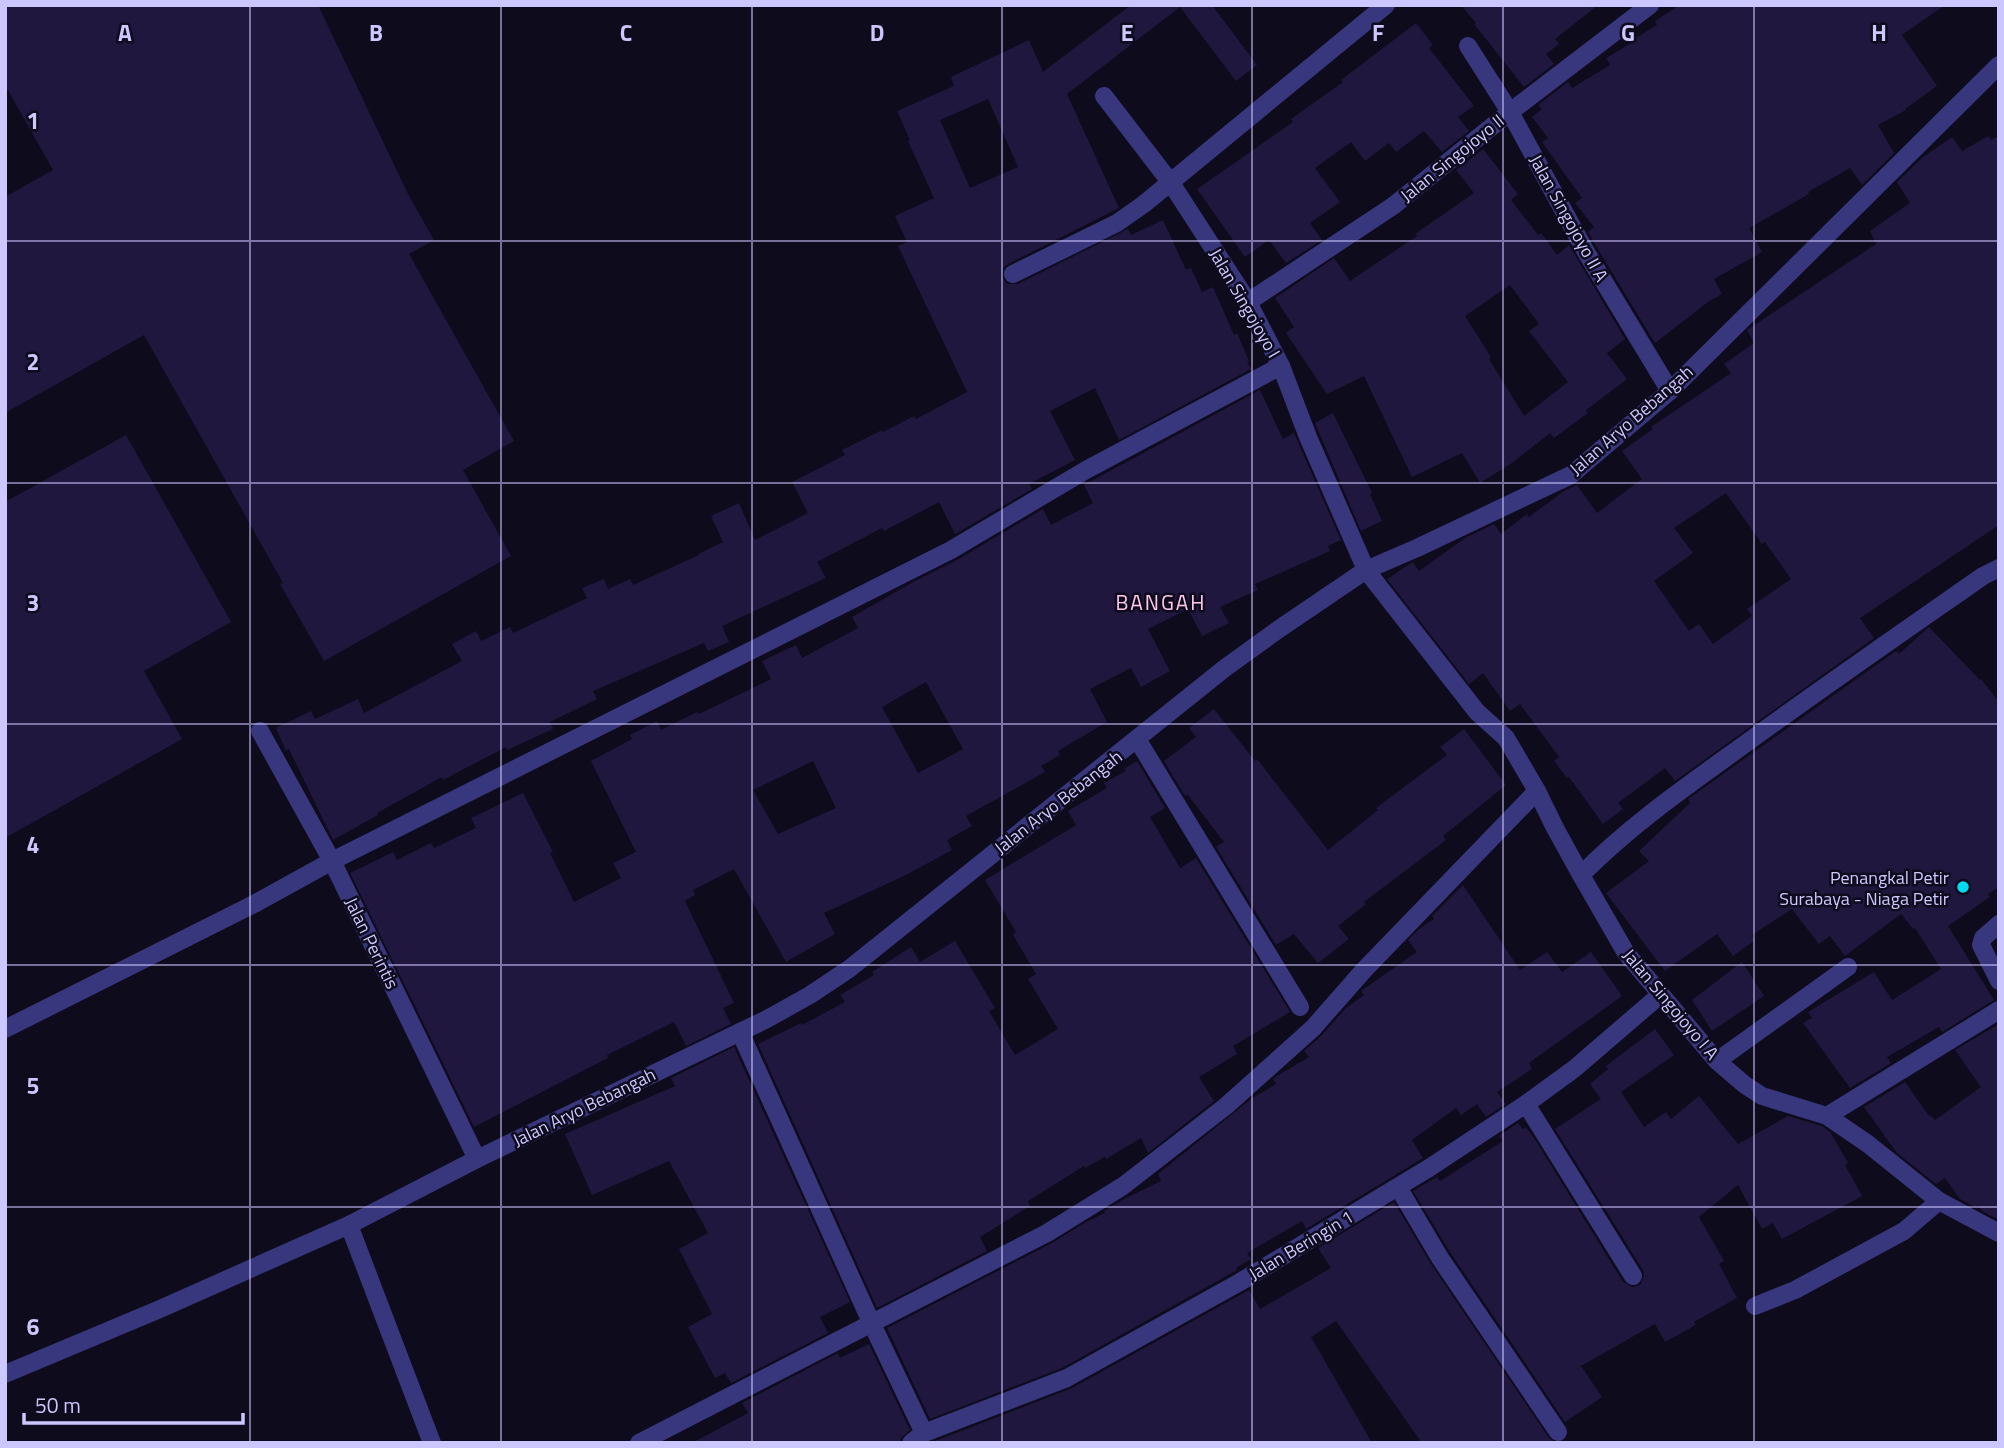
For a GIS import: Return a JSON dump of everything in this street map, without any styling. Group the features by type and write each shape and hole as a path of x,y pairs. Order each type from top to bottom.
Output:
{"street":[{"path":"1013,274 1117,223 1171,183 1386,5"},
{"name":"Jalan Singojoyo II","path":"1248,302 1393,206 1650,5"},
{"name":"Jalan Singojoyo II A","path":"1468,46 1510,112 1586,252 1670,391"},
{"name":"Jalan Aryo Bebangah","path":"5,1374 160,1309 349,1224 810,995 849,969 1236,660 1366,570 1571,475 1670,391 1999,65"},
{"name":"Jalan Singojoyo I","path":"1104,96 1171,183 1248,302 1281,366 1308,437 1366,570"},
{"path":"5,1029 950,550 1086,470 1281,366"},
{"path":"1581,876 1624,835 1700,776 1826,685 1983,576 1999,568"},
{"name":"Jalan Singojoyo I A","path":"1366,570 1477,712 1506,738 1538,791 1581,876 1626,953 1717,1061 1762,1096 1828,1116 1868,1144 1938,1201 1999,1233"},
{"name":"Jalan Perintis","path":"260,731 332,861 477,1159"},
{"path":"1137,739 1300,1007"},
{"path":"639,1443 1047,1233 1123,1186 1226,1106 1313,1028 1364,970 1538,791"},
{"path":"1999,924 1983,938 1981,945 1999,981"},
{"path":"1717,1061 1848,967"},
{"name":"Jalan Beringin 1","path":"918,1438 1067,1378 1240,1282 1429,1168 1525,1104 1574,1069 1660,995"},
{"path":"1828,1116 1999,1010"},
{"path":"740,1032 871,1322 918,1438"},
{"path":"1525,1104 1633,1276"},
{"path":"1398,1187 1440,1258 1558,1432"},
{"path":"1755,1306 1795,1290 1904,1231 1938,1201"},
{"path":"349,1224 432,1443"}],"building":[{"path":"5,5 318,5 408,194 434,240 409,254 514,441 463,470 511,556 324,661 144,335 5,413 5,197 53,170 5,85"},
{"path":"1131,5 1212,5 1257,65 1236,81 1180,7 1067,94 1119,208 1003,268 1003,278 1007,284 1018,284 1128,229 1131,235 1163,220 1186,270 1191,268 1202,292 1213,287 1234,335 1237,333 1251,369 1119,440 1095,388 1050,411 1075,460 1029,484 1032,489 955,534 939,502 884,531 882,528 817,562 826,578 722,626 729,642 708,651 704,643 593,691 597,699 550,722 553,729 507,750 506,747 443,780 442,777 333,840 276,728 311,711 315,719 358,699 364,713 462,661 452,644 476,631 481,641 510,627 513,633 587,598 582,588 604,579 608,589 630,579 633,585 699,555 723,542 711,516 739,503 755,540 808,513 792,482 845,455 842,450 914,416 916,419 967,392 898,246 907,242 895,216 934,198 897,111 954,86 951,77 1029,40 1043,72","holes":["988,99 1018,167 970,188 940,120"]},
{"path":"1461,5 1598,5 1555,39 1559,44 1546,54 1554,64 1524,87"},
{"path":"1680,5 1945,5 1902,35 1937,86 1906,110 1878,125 1894,153 1862,185 1850,168 1749,228 1762,252 1714,279 1722,294 1655,343 1588,232 1594,227 1575,203 1582,198 1542,142 1548,138 1532,117 1542,109 1538,105 1568,82 1572,88 1610,65 1606,58 1635,41 1634,39 1657,25 1655,21"},
{"path":"1416,23 1433,45 1429,48 1474,106 1458,117 1469,131 1442,152 1424,131 1396,152 1389,143 1365,161 1351,142 1315,168 1340,202 1310,223 1322,240 1286,263 1269,240 1245,257 1197,189 1293,122 1291,119 1343,82 1341,80"},
{"path":"1988,136 1991,140 1999,136 1999,525 1860,618 1874,638 1675,781 1665,768 1618,803 1623,809 1603,824 1554,761 1559,757 1520,704 1510,711 1483,673 1469,684 1387,579 1413,562 1419,571 1465,538 1494,524 1501,534 1527,514 1529,517 1564,491 1577,485 1597,513 1642,479 1622,451 1653,429 1651,427 1731,373 1724,364 1754,343 1747,330 1876,244 1870,231 1910,203 1897,182 1922,158 1952,137 1962,151","holes":["1726,493 1762,544 1765,542 1791,579 1747,609 1752,616 1713,644 1699,624 1689,631 1654,581 1693,553 1674,528"]},
{"path":"1483,149 1518,194 1511,200 1538,235 1541,233 1557,255 1569,245 1625,339 1607,353 1627,379 1554,438 1550,433 1512,463 1480,483 1462,453 1412,477 1364,376 1327,394 1286,333 1294,327 1275,298 1334,258 1350,281 1417,236 1415,234 1474,193 1456,170","holes":["1510,285 1539,324 1529,331 1568,382 1524,416 1465,316"]},
{"path":"1260,390 1283,439 1294,433 1341,540 1328,546 1330,551 1255,584 1258,590 1220,607 1229,623 1202,636 1188,609 1148,629 1170,671 1141,687 1131,668 1090,689 1107,722 1058,751 1060,755 1041,766 1045,772 966,816 972,826 947,840 952,850 906,875 824,913 835,934 786,962 734,869 693,890 695,895 685,901 734,1003 723,1008 731,1024 686,1046 674,1022 474,1127 350,873 393,852 397,860 431,843 434,848 476,828 471,818 523,793 553,852 550,853 574,902 621,878 613,863 636,852 591,761 632,739 630,735 657,721 661,730 771,679 762,661 796,645 802,658 858,628 852,617 1043,509 1051,525 1093,503 1084,485","holes":["926,682 963,749 918,773 882,707","813,761 836,808 778,834 753,790"]},
{"path":"1333,413 1372,493 1370,494 1382,521 1361,531 1315,423"},
{"path":"126,435 231,622 144,671 182,739 5,838 5,502"},
{"path":"1929,627 1981,679 1999,702 1999,887 1988,894 1990,897 1948,926 1994,1000 1942,1032 1939,1027 1887,1057 1891,1063 1850,1088 1803,1023 1812,1018 1808,1012 1874,972 1892,1000 1941,969 1915,928 1913,929 1901,914 1845,956 1830,936 1819,944 1792,909 1752,935 1755,940 1733,956 1717,934 1665,971 1606,893 1649,861 1639,851 1690,803 1688,799 1896,651 1899,654"},
{"path":"1214,709 1328,850 1378,810 1376,808 1447,755 1440,747 1464,729 1506,785 1443,836 1446,840 1364,902 1366,904 1338,926 1349,939 1318,963 1294,934 1276,945 1216,847 1224,842 1188,795 1185,796 1164,761 1196,737 1189,728"},
{"path":"1137,761 1165,808 1150,817 1180,868 1196,858 1290,1012 1233,1046 1237,1054 1199,1077 1214,1101 1148,1153 1141,1138 1106,1159 1105,1157 1085,1168 1084,1166 1028,1201 1030,1206 980,1237 987,1251 877,1308 758,1044 845,1002 840,995 874,975 872,972 911,947 920,962 955,941 995,1008 989,1011 1015,1055 1058,1029 1028,979 1036,974 1013,935 1016,932 985,880 1076,825 1068,811 1107,788 1104,783 1126,771 1124,769"},
{"path":"1463,885 1520,970 1547,952 1562,972 1591,952 1622,996 1529,1063 1532,1069 1497,1092 1506,1104 1486,1117 1477,1104 1461,1115 1456,1108 1412,1140 1423,1158 1306,1229 1302,1221 1247,1253 1251,1259 1236,1268 1237,1270 1062,1368 930,1419 887,1328 1052,1243 1126,1198 1161,1181 1158,1174 1251,1099 1276,1084 1273,1079 1309,1057 1304,1051 1346,1008 1364,995 1361,991 1417,952 1408,940 1434,919 1432,916"},
{"path":"1742,962 1764,996 1712,1031 1692,1000"},
{"path":"1999,1024 1999,1220 1982,1211 1978,1205 1975,1207 1960,1199 1945,1178 1936,1184 1897,1153 1864,1107 1905,1082 1929,1116 1935,1120 1981,1087 1955,1050"},
{"path":"1655,1029 1674,1055 1621,1092 1644,1127 1666,1112 1671,1119 1699,1096 1738,1144 1788,1116 1822,1126 1831,1133 1862,1196 1782,1239 1773,1223 1762,1229 1738,1185 1699,1217 1724,1261 1719,1264 1737,1298 1665,1342 1655,1324 1581,1366 1602,1397 1565,1422 1450,1252 1413,1191 1437,1177 1440,1181 1503,1141 1499,1136 1518,1123 1523,1129 1526,1127 1536,1141 1623,1282 1633,1287 1640,1285 1644,1276 1643,1270 1555,1129 1601,1099 1590,1084 1608,1069 1606,1066"},
{"path":"734,1047 850,1302 820,1317 828,1333 731,1383 725,1373 715,1378 688,1327 712,1314 679,1249 708,1233 669,1161 592,1195 565,1134 675,1086 671,1078"},
{"path":"1394,1202 1431,1264 1555,1443 1422,1443 1336,1321 1311,1337 1372,1443 930,1443 1072,1388 1249,1290 1260,1309 1331,1268 1318,1248"},
{"path":"869,1344 910,1430 901,1438 900,1443 692,1443 748,1413 742,1403 838,1353 840,1358"}],"place":[{"name":"Penangkal Petir Surabaya - Niaga Petir","path":"1963,887"}],"district":[{"name":"BANGAH","path":"1161,602"}]}
